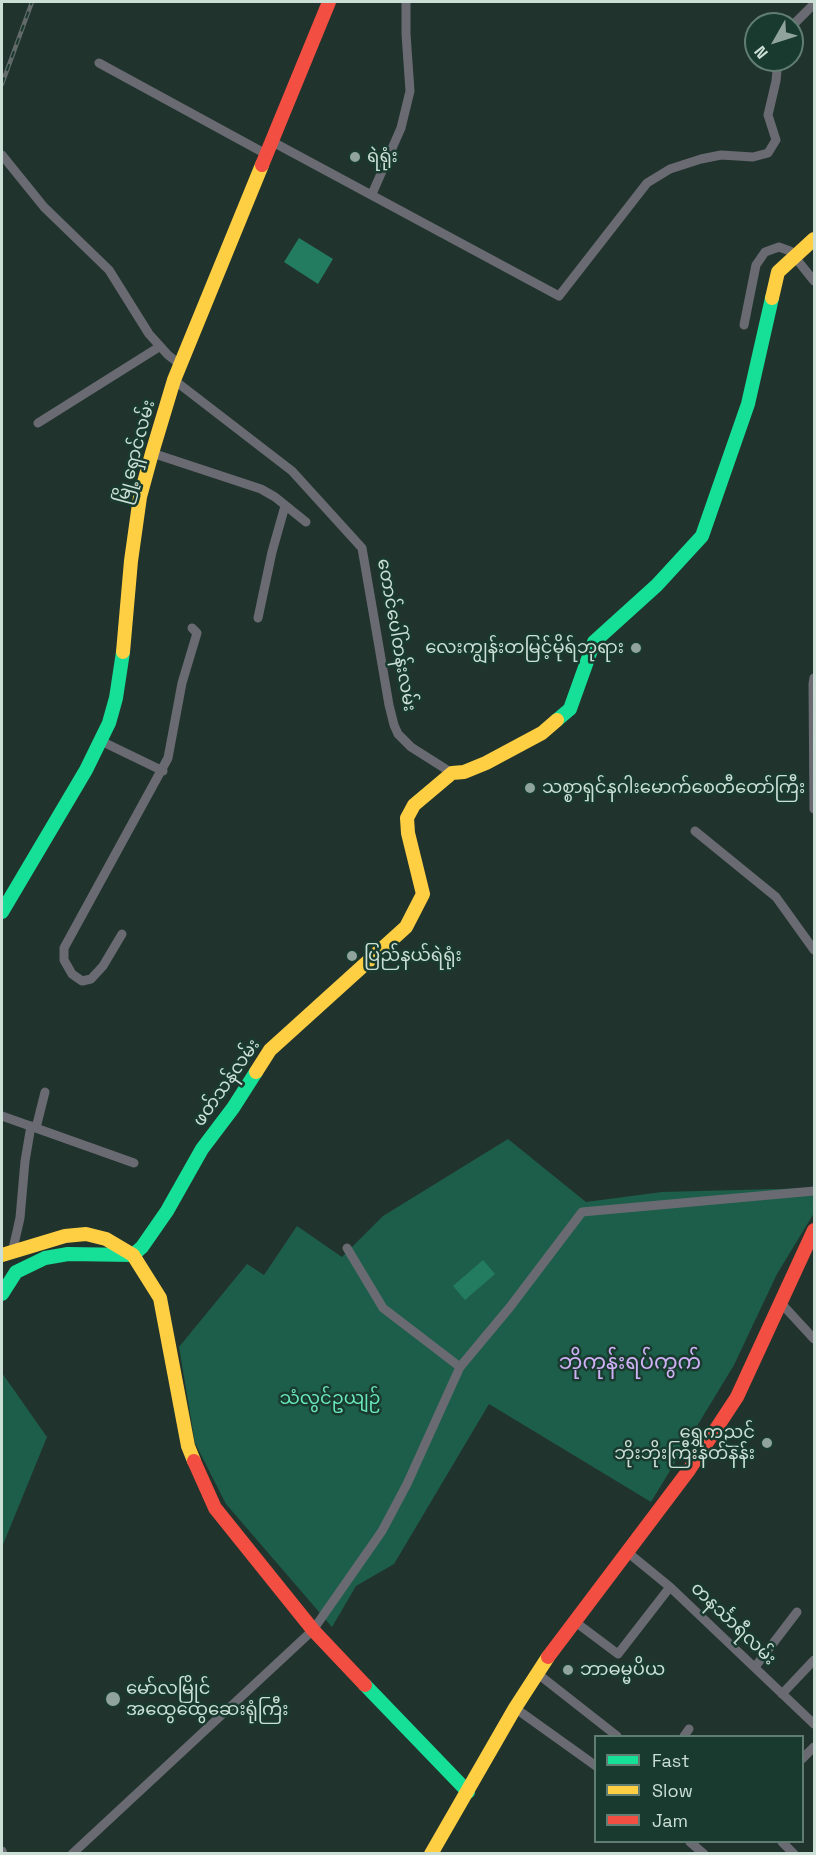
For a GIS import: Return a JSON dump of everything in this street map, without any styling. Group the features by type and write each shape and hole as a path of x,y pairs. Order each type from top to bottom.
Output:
{"main road":[{"name":"မြို့ရှောင်လမ်း","path":"2,912 101,741 109,723 116,698 140,497 174,380 329,2"},
{"path":"452,773 464,772 486,763 542,733 570,708 594,642 657,585 702,536 748,404 778,272 814,239"},
{"name":"ဖတ်သန်လမ်း","path":"133,1255 142,1247 167,1211 202,1149 233,1108 270,1050 406,927 423,894 408,833 407,818 414,805 452,773"},
{"path":"431,1854 515,1708 574,1621 689,1470 737,1397 814,1230"},
{"path":"7,1254 65,1236 86,1234 106,1239 133,1255 160,1298 188,1446 215,1508 314,1630 468,1792"},
{"path":"2,1294 16,1272 45,1258 68,1254 133,1255"}],"street":[{"path":"372,194 402,128 411,91 406,2"},
{"path":"99,63 266,154"},
{"path":"271,141 559,296 647,183 670,169 701,159 721,155 753,157 768,153 776,140 768,114 777,72"},
{"path":"2,155 44,207 109,270 149,334 159,347 181,365"},
{"path":"744,325 756,265 765,252 779,247 790,251 814,281"},
{"path":"38,423 159,347"},
{"name":"တောင်ပေါ်တန်းလမ်း","path":"174,380 292,471 362,548 394,725 398,734 411,747 452,773"},
{"path":"152,453 261,489 306,522"},
{"path":"258,618 285,506"},
{"path":"122,934 103,966 91,979 78,980 67,967 64,960 64,948 163,771 168,758 182,683 197,633 192,628"},
{"path":"814,678 814,808"},
{"path":"101,741 163,771"},
{"path":"695,831 776,897 814,950"},
{"path":"7,1254 20,1218 25,1161 45,1092"},
{"path":"2,1116 134,1163"},
{"path":"72,1854 314,1630 382,1531 407,1484 460,1366 510,1307 582,1212 814,1191"},
{"path":"347,1248 383,1308 460,1366"},
{"path":"780,1302 814,1339"},
{"name":"တနင်္သာရီလမ်း","path":"626,1551 670,1587 814,1724"},
{"path":"574,1621 618,1654 670,1587"},
{"path":"755,1667 797,1612"},
{"path":"782,1694 814,1660"},
{"path":"538,1674 614,1735"},
{"path":"515,1708 594,1765"},
{"path":"692,1843 704,1854"},
{"path":"783,1843 794,1854"}],"green space":[{"name":"သံလွင်ဥယျဉ်","path":"508,1139 586,1202 662,1192 814,1188 814,1213 777,1274 734,1365 651,1502 489,1404 394,1564 356,1586 332,1627 226,1504 195,1443 179,1347 247,1264 264,1275 297,1226 342,1257 383,1216"},
{"path":"2,1373 47,1437 2,1547"}],"shaded area":[{"path":"299,238 333,259 318,284 284,262"},
{"path":"483,1260 495,1274 465,1300 453,1286"}],"railway":[{"path":"2,84 32,2"}],"traffic: fast":[{"path":"557,720 570,709 594,642 657,585 702,536 748,404 772,298"},
{"path":"2,912 86,770 109,723 116,698 123,652"},
{"path":"2,1294 16,1272 45,1258 68,1254 133,1255 142,1247 167,1211 202,1149 233,1108 256,1072"},
{"path":"365,1685 468,1792"}],"traffic: slow":[{"path":"123,652 131,561 140,497 152,453 174,380 262,165"},
{"path":"772,298 778,272 814,239"},
{"path":"256,1072 270,1050 406,927 423,894 408,833 407,818 414,805 452,773 464,772 486,763 542,733 557,720"},
{"path":"2,1255 65,1236 86,1234 106,1239 133,1255 160,1298 188,1446 194,1461"},
{"path":"431,1854 515,1708 548,1657"}],"traffic: jam":[{"path":"262,165 329,2"},
{"path":"548,1657 689,1470 737,1397 814,1230"},
{"path":"194,1461 215,1508 313,1630 365,1685"}],"place":[{"name":"ရဲရုံး","path":"355,157"},
{"name":"လေးကျွန်းတမြင့်မိုရ်ဘုရား","path":"636,648"},
{"name":"သစ္စာရှင်နဂါးမောက်စေတီတော်ကြီး","path":"530,788"},
{"name":"ပြည်နယ်ရဲရုံး","path":"352,956"},
{"name":"ရွှေကညင် ဘိုးဘိုးကြီးနတ်နန်း","path":"767,1443"},
{"name":"ဘာဓမ္မပိယ","path":"568,1670"},
{"name":"မော်လမြိုင် အထွေထွေဆေးရုံကြီး","path":"113,1699"}],"district":[{"name":"ဘိုကုန်းရပ်ကွက်","path":"630,1363"}]}
